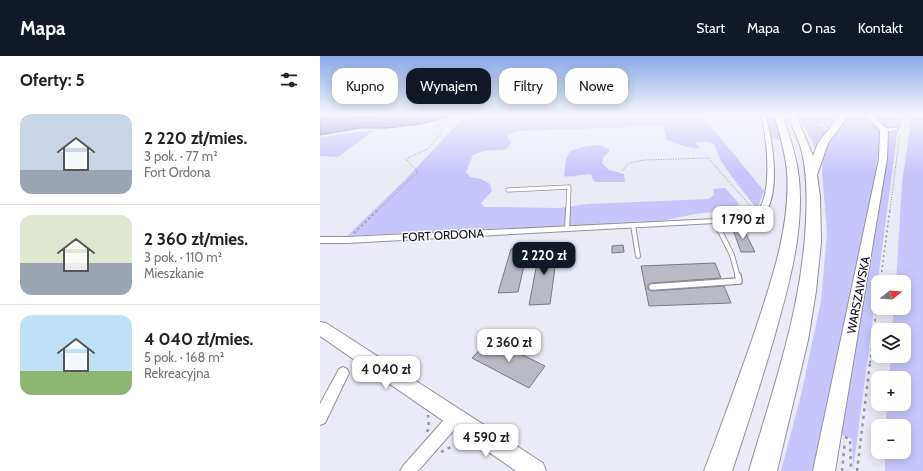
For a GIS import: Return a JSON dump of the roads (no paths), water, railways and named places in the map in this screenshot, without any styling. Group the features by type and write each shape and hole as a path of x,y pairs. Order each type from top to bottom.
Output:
{"highway":[{"path":"718,471 782,276 790,228 793,185 789,149 784,134"},
{"path":"763,471 798,335 811,262 814,232 812,174 806,147 800,134"},
{"path":"812,174 823,142 829,134"}],"main road":[{"name":"WARSZAWSKA","path":"824,471 878,192 885,134"},
{"path":"320,328 535,471"}],"street":[{"name":"FORT ORDONA","path":"320,240 347,240 715,221 757,216 765,208 770,190 767,134"},
{"path":"320,418 343,373"},
{"path":"408,471 455,418"}],"lane":[{"path":"508,190 569,187 567,229"},
{"path":"652,287 739,281 732,255 715,221"},
{"path":"633,225 638,256"}]}
